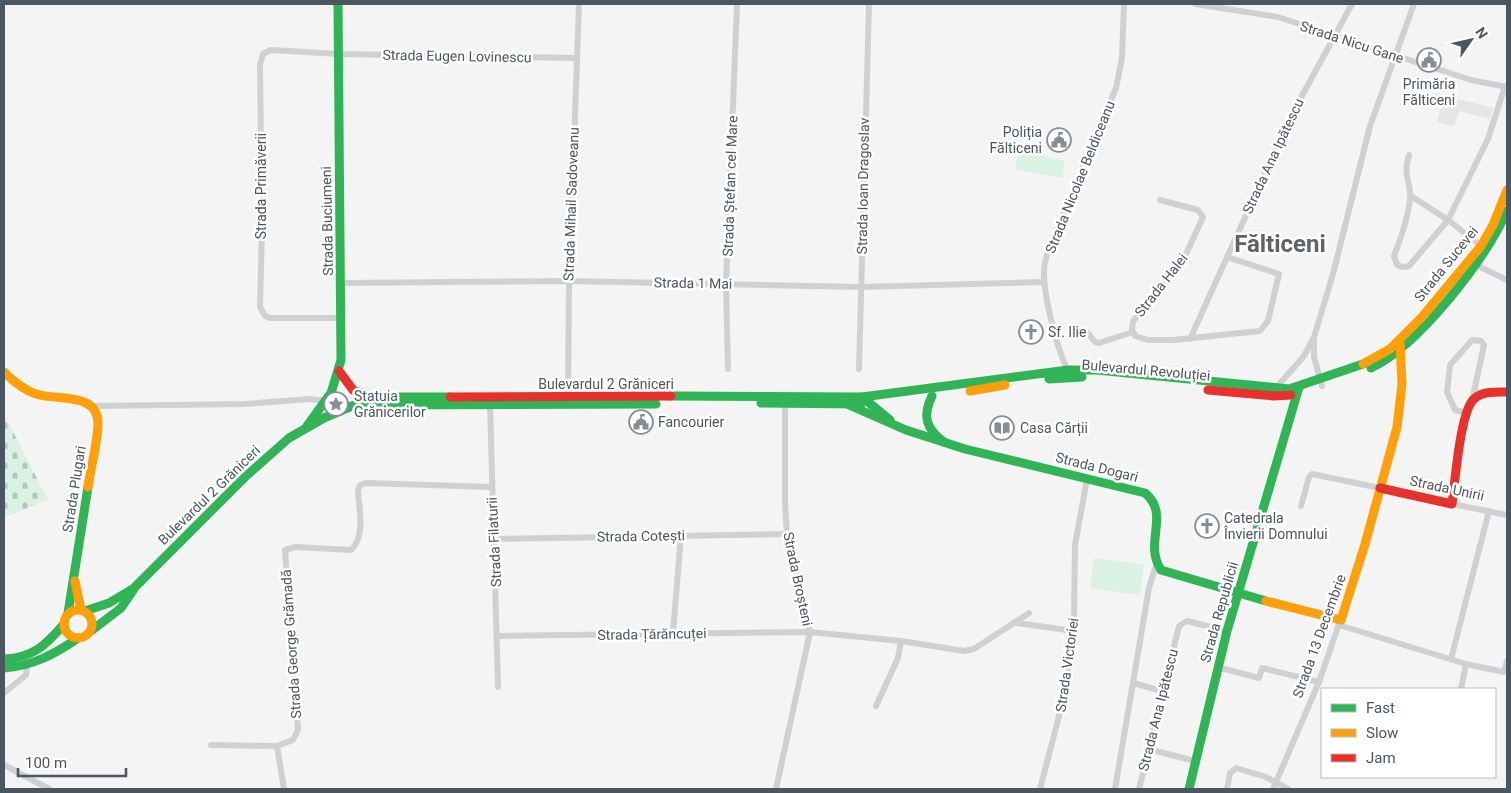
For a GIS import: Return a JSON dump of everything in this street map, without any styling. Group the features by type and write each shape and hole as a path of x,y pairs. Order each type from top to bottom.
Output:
{"main road":[{"name":"Strada Buciumeni","path":"306,428 326,401 339,371 341,360 342,283 338,4"},
{"name":"Strada Sucevei","path":"1401,345 1481,246 1493,225 1507,190"},
{"name":"Strada Sucevei","path":"1401,345 1476,265 1495,239 1507,211"},
{"name":"Bulevardul Revoluției","path":"850,402 862,398 1070,373 1275,392 1298,390 1370,368 1388,360 1401,345"},
{"path":"1380,488 1396,426 1402,384 1401,345"},
{"path":"339,371 353,390 373,397"},
{"path":"4,372 13,382 36,395 84,401 92,406"},
{"name":"Bulevardul Revoluției","path":"850,402 871,404 932,396 1070,373"},
{"name":"Strada Republicii","path":"1189,789 1227,630 1298,390"},
{"path":"1452,504 1468,413 1472,401 1482,394 1507,392"},
{"path":"932,396 927,406 925,419 930,431 944,442"},
{"name":"Bulevardul 2 Grăniceri","path":"91,631 121,608 134,588 265,459 306,428 339,411 373,397 568,401 785,400 850,402"},
{"name":"Strada Dogari","path":"862,398 896,425"},
{"name":"Bulevardul 2 Grăniceri","path":"362,403 374,405 489,400"},
{"name":"Strada Dogari","path":"850,402 896,425 944,442 1145,493 1152,497 1158,506 1152,555 1156,565"},
{"name":"Strada Plugari","path":"68,613 98,424 97,414 92,406"},
{"name":"Strada Unirii","path":"1380,488 1452,504"},
{"name":"Strada 13 Decembrie","path":"1340,622 1380,488"},
{"path":"1156,565 1166,572 1237,594 1340,622"},
{"name":"Strada Plugari","path":"74,578 83,610"},
{"name":"Bulevardul 2 Grăniceri","path":"83,610 110,603 134,588"},
{"path":"4,659 20,659 34,655 47,644 64,624 68,613 83,610 92,620 91,631 85,637 78,638 44,660 27,666 4,668"},
{"path":"64,624 68,634 78,638"}],"street":[{"name":"Strada Mihail Sadoveanu","path":"568,401 575,58 579,4"},
{"name":"Strada Ștefan cel Mare","path":"728,369 726,284 737,4"},
{"name":"Strada Ioan Dragoslav","path":"859,369 868,4"},
{"name":"Strada Nicolae Beldiceanu","path":"1070,373 1060,354 1044,282 1044,267 1050,247 1116,88 1122,58 1124,4"},
{"name":"Strada Nicu Gane","path":"1195,4 1278,17 1471,80 1506,87"},
{"name":"Strada Ana Ipătescu","path":"1190,339 1291,116 1352,4"},
{"path":"1275,392 1296,366 1314,337 1331,282 1370,126 1414,4"},
{"name":"Strada Primăverii","path":"338,54 271,50 266,52 260,59 262,228 259,302 262,312 270,318 342,318"},
{"name":"Strada Eugen Lovinescu","path":"338,54 575,58"},
{"path":"1409,156 1406,176 1411,196 1402,236 1394,256 1399,266 1409,266 1448,220 1488,138 1506,87"},
{"path":"1411,196 1448,220 1481,246"},
{"name":"Strada Halei","path":"1160,200 1198,210 1203,217 1187,252 1161,288 1133,321 1133,332 1140,339 1190,339 1260,331 1268,321 1279,274 1227,256"},
{"path":"1476,265 1507,280"},
{"name":"Strada 1 Mai","path":"342,283 569,281 861,287 1044,282"},
{"path":"1088,333 1095,342 1099,343 1133,332"},
{"path":"1314,337 1314,357 1321,383"},
{"path":"1468,413 1455,410 1447,392 1450,365 1472,340 1481,341 1484,345 1472,401"},
{"path":"92,406 245,404 310,399 326,401"},
{"name":"Strada Filaturii","path":"489,400 498,636 498,687"},
{"name":"Strada Broșteni","path":"776,789 808,632 787,534 785,503 785,400"},
{"path":"1301,506 1309,477 1312,474 1380,488"},
{"name":"Strada Victoriei","path":"1040,789 1060,716 1074,631 1075,545 1087,479"},
{"name":"Strada George Grămadă","path":"276,746 293,740 298,730 285,550 290,548 351,550 356,545 360,536 358,490 360,485 366,483 491,487"},
{"name":"Strada Unirii","path":"1452,504 1507,515"},
{"path":"1451,659 1489,511"},
{"name":"Strada Cotești","path":"494,539 787,534"},
{"path":"674,633 681,536"},
{"path":"1115,789 1150,581 1156,565"},
{"name":"Strada Țărăncuței","path":"498,636 808,632 901,641 964,652 974,649 1029,613"},
{"path":"1016,622 1074,631"},
{"name":"Strada Ana Ipătescu","path":"1139,789 1162,691 1181,623 1187,622 1227,630"},
{"path":"1340,622 1466,664 1504,672 1507,660"},
{"name":"Strada 13 Decembrie","path":"1274,786 1319,682 1340,622"},
{"path":"876,706 898,658 901,641"},
{"path":"1461,688 1466,664"},
{"path":"4,693 26,675 27,666"},
{"path":"1217,667 1259,678 1262,668 1319,682"},
{"path":"1133,683 1162,691"},
{"path":"211,745 276,746 284,789"},
{"path":"1148,750 1195,761"},
{"path":"4,765 49,789"},
{"path":"1227,789 1230,772 1236,768 1266,777 1274,786 1288,789"}],"shaded area":[{"path":"1435,93 1493,108 1490,119 1459,111 1454,126 1437,122 1441,107 1432,104"}],"green space":[{"path":"1019,151 1065,161 1062,178 1015,169"},
{"path":"4,414 48,500 4,517"},
{"path":"1094,558 1144,564 1140,595 1090,588"}],"traffic: fast":[{"path":"307,426 331,393 341,360 338,4"},
{"path":"1371,368 1390,357 1409,341 1449,299 1483,253 1507,211"},
{"path":"671,396 862,397 1068,370 1097,370 1289,389 1363,364"},
{"path":"1049,379 1082,377"},
{"path":"1189,789 1227,631 1299,387"},
{"path":"932,396 927,410 927,422 933,432 944,442"},
{"path":"85,611 109,603 134,588 245,477 289,438 324,418 373,397 450,397"},
{"path":"862,397 890,420"},
{"path":"363,403 374,405 656,404"},
{"path":"761,403 861,404"},
{"path":"849,405 906,430 965,449 1145,493 1152,501 1156,510 1155,549 1156,560 1161,570 1266,601"},
{"path":"68,613 88,487"},
{"path":"91,631 121,608 134,589"},
{"path":"4,659 23,656 38,649 64,624"},
{"path":"4,668 34,662 61,649 78,638"}],"traffic: slow":[{"path":"1363,364 1390,349 1422,317 1481,246 1493,225 1507,190"},
{"path":"1266,601 1341,620 1365,544 1397,427 1402,384 1400,344"},
{"path":"4,372 19,385 36,394 75,399 92,407 96,414 98,425 88,487"},
{"path":"970,391 1005,385"},
{"path":"75,581 81,610"},
{"path":"78,610 88,614 92,624 88,634 78,638 68,634 64,624 68,614 78,610"}],"traffic: jam":[{"path":"339,371 353,390 373,397"},
{"path":"1208,390 1274,396 1291,395"},
{"path":"1380,488 1452,504 1462,432 1469,406 1477,396 1489,392 1507,392"},
{"path":"450,397 671,396"}],"place":[{"name":"Primăria Fălticeni","path":"1429,60"},
{"name":"Poliția Fălticeni","path":"1059,140"},
{"name":"Sf. Ilie","path":"1031,332"},
{"name":"Statuia Grănicerilor","path":"336,404"},
{"name":"Fancourier","path":"641,422"},
{"name":"Casa Cărții","path":"1002,428"},
{"name":"Catedrala Învierii Domnului","path":"1207,526"}],"district":[{"name":"Fălticeni","path":"1280,244"}]}
